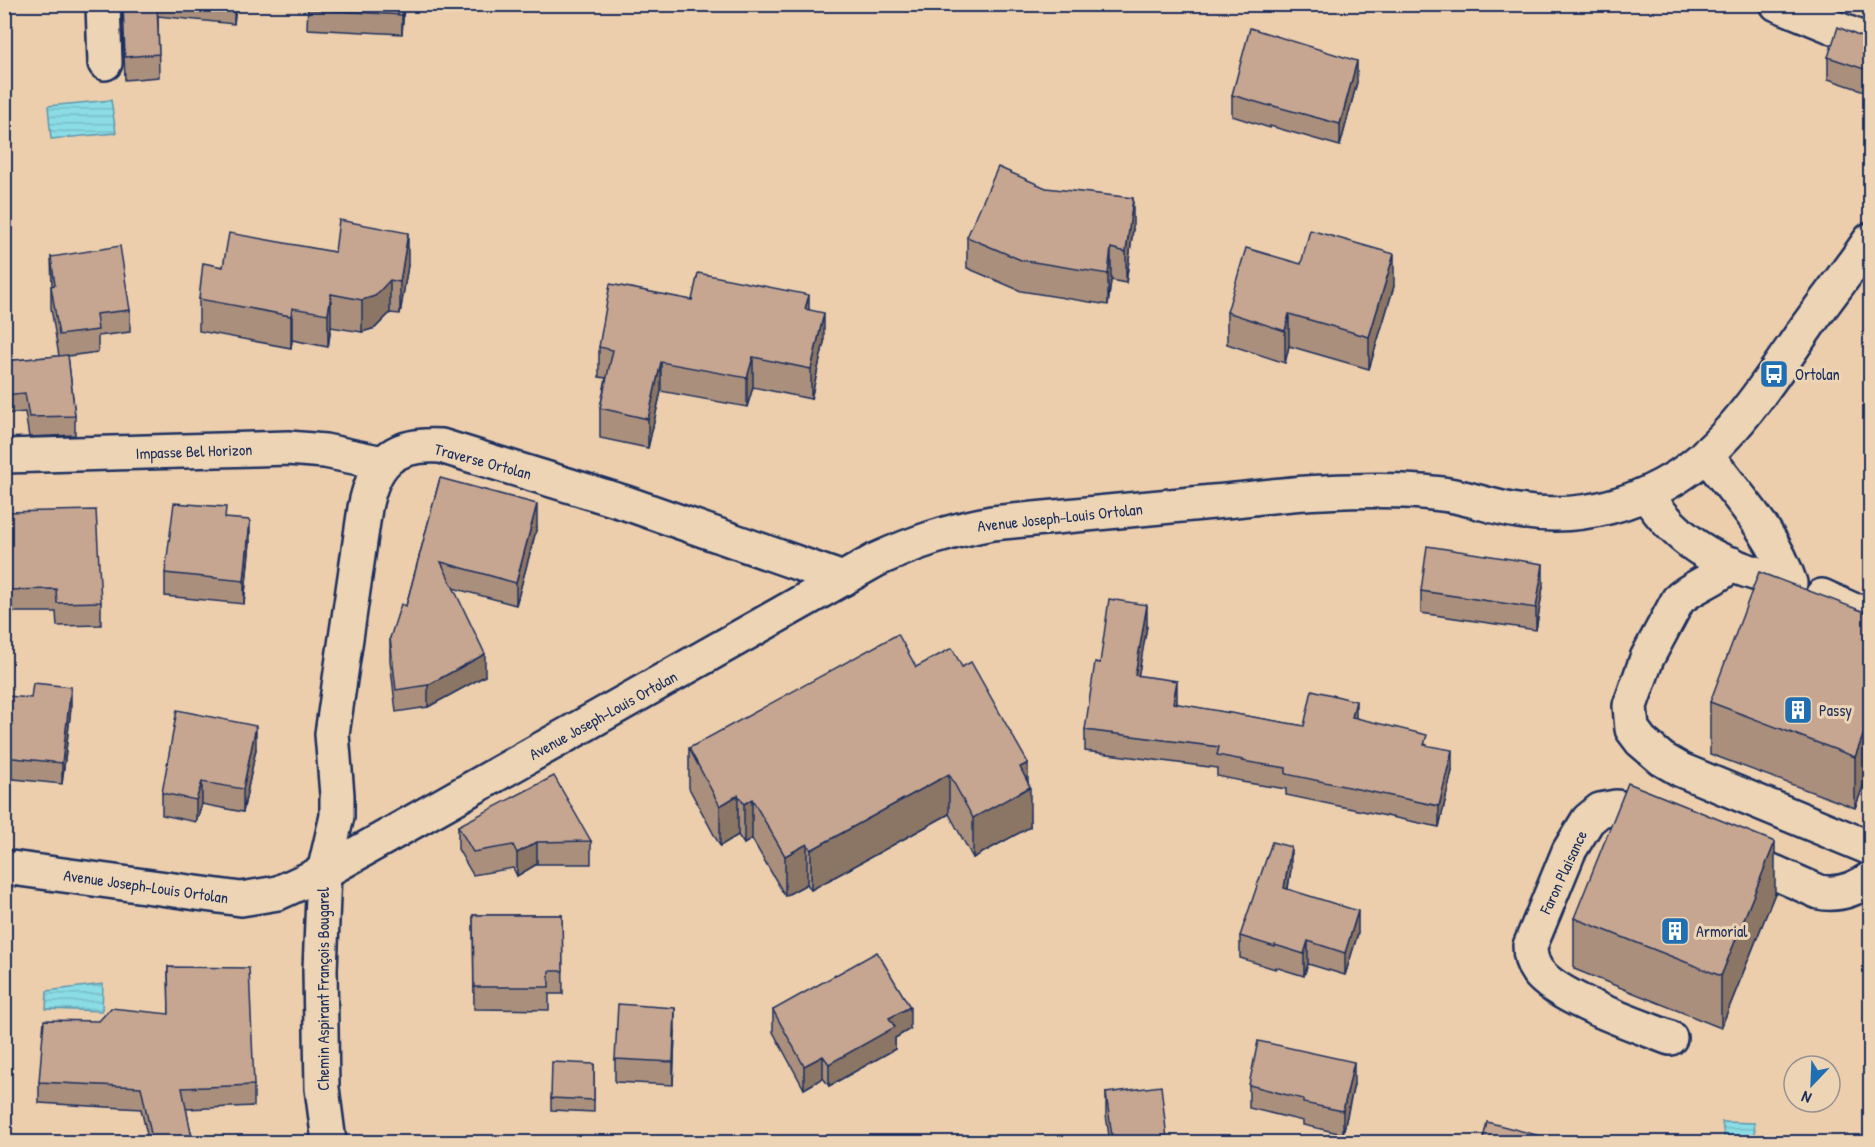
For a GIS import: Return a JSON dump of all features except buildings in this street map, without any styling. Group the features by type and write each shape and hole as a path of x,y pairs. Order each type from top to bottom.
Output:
{"street":[{"path":"103,4 105,63"},
{"path":"1777,4 1870,42"},
{"name":"Avenue Joseph-Louis Ortolan","path":"4,867 241,899 278,893 324,872 884,556 927,538 959,529 992,522 1323,492 1434,493 1452,495 1518,512 1561,515 1621,505 1676,477 1706,454 1743,415 1870,240"},
{"name":"Traverse Ortolan","path":"382,463 394,455 416,447 441,446 627,503 843,579"},
{"name":"Impasse Bel Horizon","path":"4,456 288,448 325,451 382,463"},
{"path":"1706,454 1765,531 1778,552 1790,583"},
{"path":"324,872 337,816 332,734 365,508 372,484 382,463"},
{"path":"1646,494 1657,510 1695,547 1711,556 1790,583 1853,610 1870,613"},
{"path":"1732,564 1678,600 1647,658 1633,693 1630,706 1632,729 1651,750 1681,770 1870,848"},
{"name":"Faron Plaisance","path":"1670,1038 1610,1014 1549,983 1531,960 1530,946 1569,851 1588,820 1595,814 1607,808 1624,809 1827,894 1850,890 1870,879"},
{"name":"Chemin Aspirant François Bougarel","path":"324,872 320,969 322,1088 329,1143"}],"water":[{"path":"111,100 116,133 51,139 48,106"},
{"path":"103,984 102,1011 46,1009 47,991"},
{"path":"1722,1122 1754,1123 1756,1142 1725,1142"}],"place":[{"name":"Ortolan","path":"1774,374"},
{"name":"Passy","path":"1798,710"},
{"name":"Armorial","path":"1675,931"}]}
